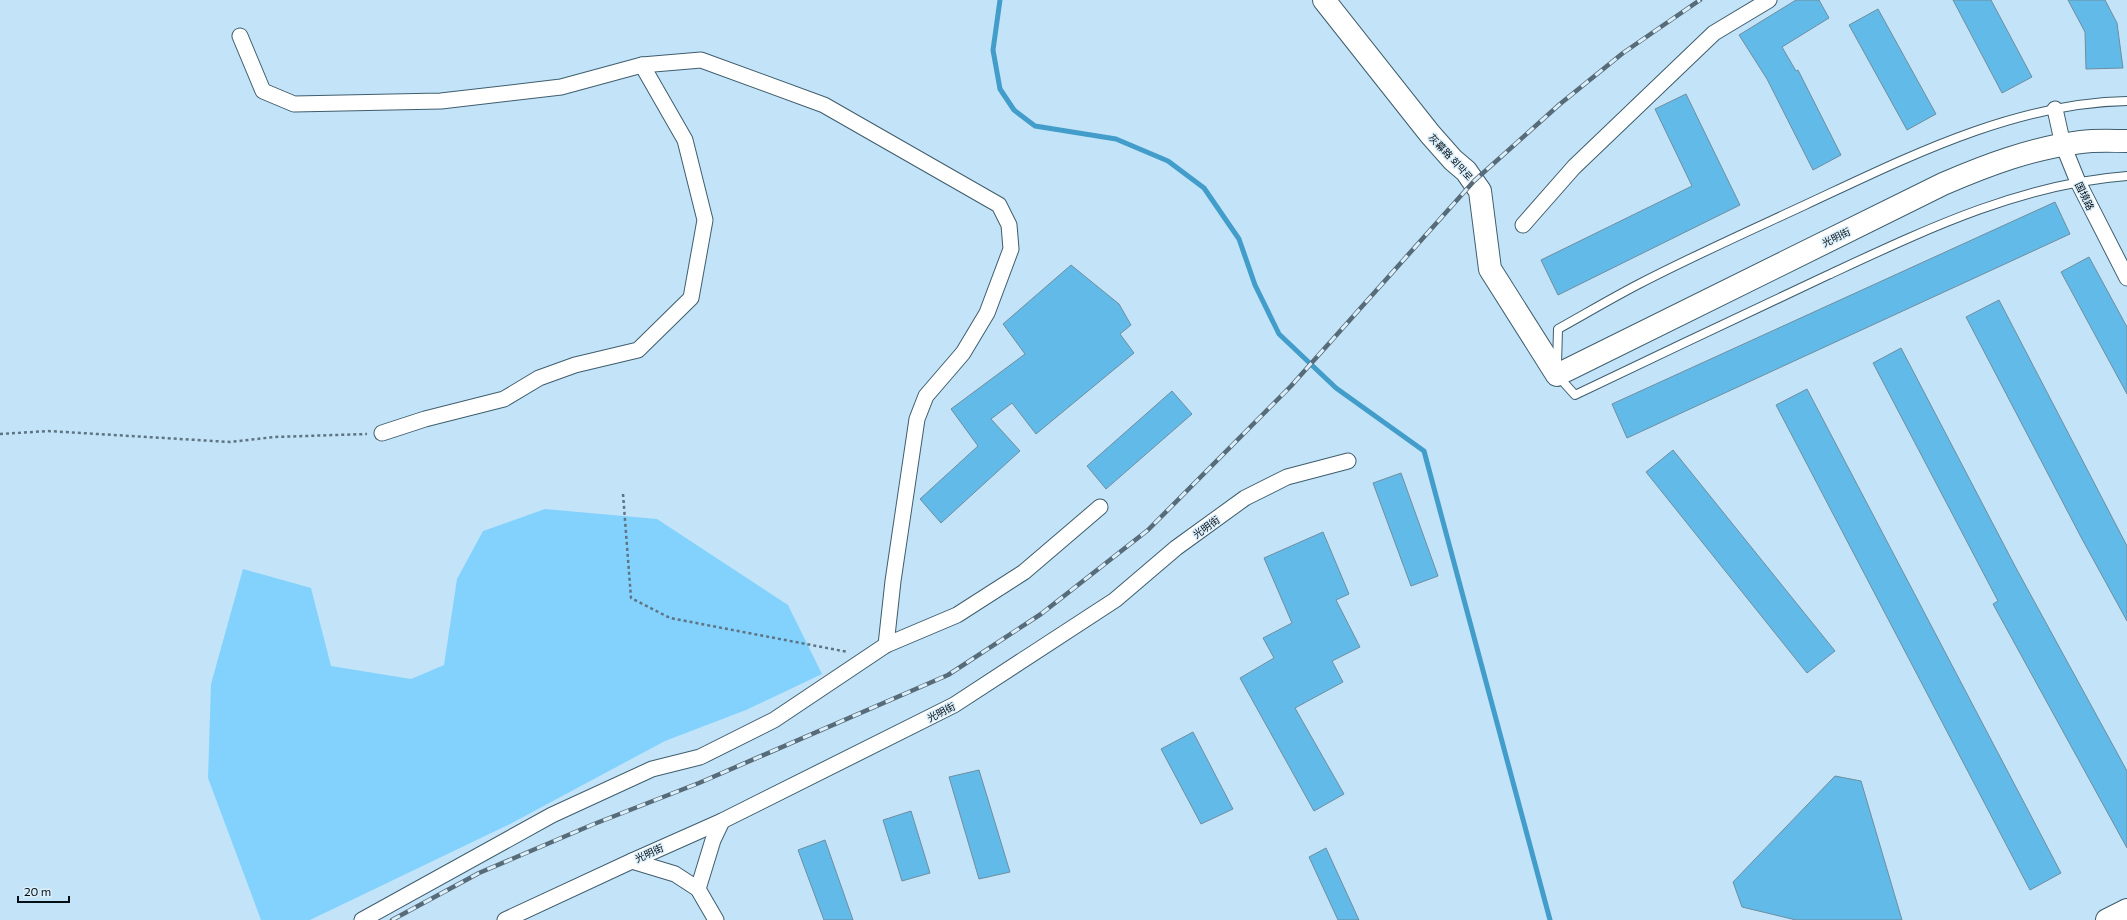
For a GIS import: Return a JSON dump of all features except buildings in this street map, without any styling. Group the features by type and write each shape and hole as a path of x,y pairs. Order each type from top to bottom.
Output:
{"main road":[{"name":"灰幕路 회막로","path":"1324,0 1430,134 1474,180 1480,191 1490,269 1557,375"},
{"name":"光明街","path":"1557,375 1943,184 1990,164 2034,151 2063,145 2081,142 2127,141"},
{"path":"2107,920 2127,910"}],"street":[{"path":"1523,225 1574,167 1714,33 1768,0"},
{"path":"240,36 263,91 294,104 440,101 560,87 642,65 701,60 824,105 999,205 1009,225 1011,249 987,313 963,353 926,396 917,418 893,581 886,645"},
{"path":"382,433 425,419 504,399 539,378 575,365 638,350 691,298 705,220 685,140 642,65"},
{"name":"国境路","path":"2055,109 2063,145 2078,182 2127,278"},
{"name":"光明街","path":"505,920 632,861 722,822 954,705 1115,600 1176,548 1245,498 1287,477 1348,460"},
{"path":"362,920 552,815 652,769 700,757 774,720 886,645 957,615 1024,572 1100,506"},
{"path":"698,890 713,840 722,822"},
{"path":"632,861 675,874 698,890 716,920"}],"lane":[{"path":"2127,101 2104,101 2055,109 1984,129 1902,160 1639,284 1558,330 1557,375 1575,395 1928,229 2015,197 2078,182 2127,176"}],"path":[{"path":"0,434 48,431 230,442 274,437 382,433"},
{"path":"623,494 631,598 670,618 871,656"}],"shaded area":[{"path":"545,509 657,519 788,605 822,674 746,710 665,741 510,824 310,920 261,920 208,778 211,684 243,569 311,588 331,666 411,679 444,665 457,579 483,531"}],"waterway":[{"path":"1000,0 993,50 1000,89 1014,110 1035,126 1116,139 1168,161 1204,188 1239,239 1255,285 1279,334 1336,388 1424,451 1550,920"}],"railway":[{"path":"392,920 479,873 594,824 699,783 948,675 1041,614 1148,530 1291,386 1474,181 1560,104 1623,53 1700,0"}]}
